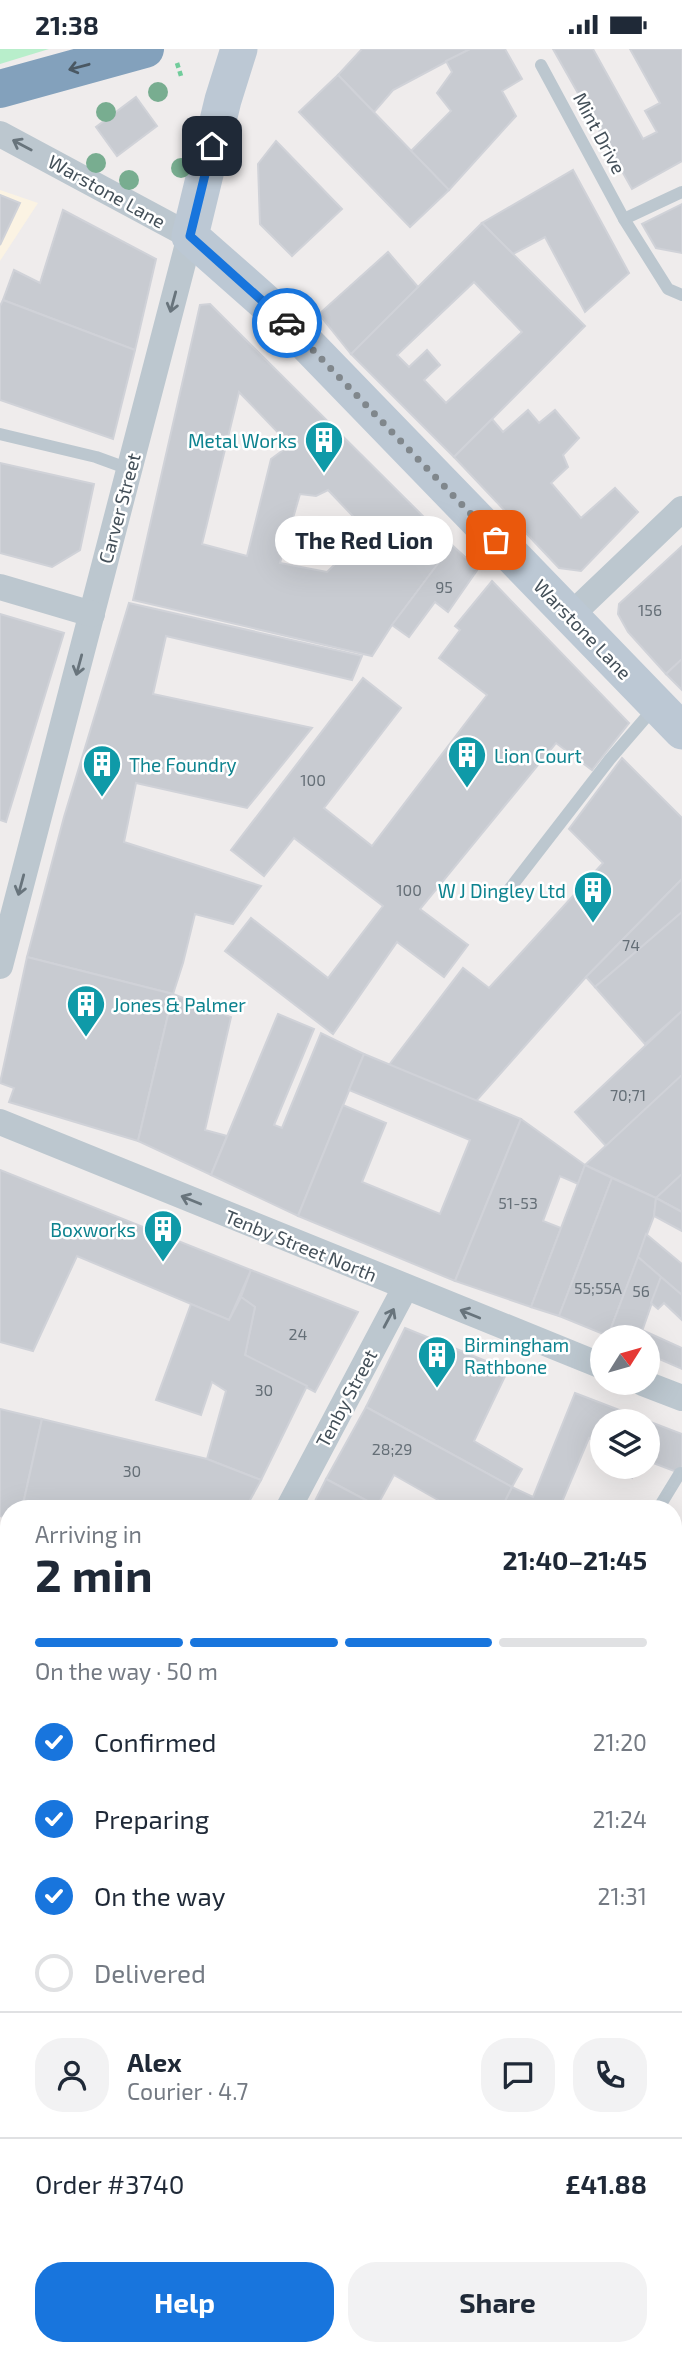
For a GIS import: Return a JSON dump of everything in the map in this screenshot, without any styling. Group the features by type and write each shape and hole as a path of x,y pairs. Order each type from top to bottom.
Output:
{"highway":[{"path":"0,89 145,49"}],"street":[{"name":"Carver Street","path":"0,966 223,100 239,49"},
{"name":"Warstone Lane","path":"0,134 190,236 275,311 682,731"},
{"path":"570,616 682,509"},
{"path":"0,587 92,614"},
{"name":"Tenby Street North","path":"0,1122 590,1361"},
{"name":"Tenby Street","path":"293,1500 405,1288"},
{"path":"660,1390 682,1398"}],"lane":[{"name":"Mint Drive","path":"541,65 624,219 668,289 682,295"},
{"path":"624,219 682,192"},
{"path":"0,434 96,457 129,469"},
{"path":"504,896 610,759 656,705"},
{"path":"664,1500 680,1473"}],"shaded area":[{"path":"0,190 38,203 0,261"}],"green space":[{"path":"0,49 49,49 0,64"}],"building":[{"path":"362,49 470,49 393,90 374,112 338,75"},
{"path":"470,49 505,49 522,79 502,91 516,116 449,190 411,151 451,111 437,93 452,72 446,61"},
{"path":"553,49 593,49 643,139 657,132 645,111 660,103 630,49 682,49 682,161 632,189"},
{"path":"338,75 449,190 410,227 299,112"},
{"path":"136,97 157,126 117,156 96,127"},
{"path":"276,141 342,209 292,256 260,224 258,164"},
{"path":"573,170 629,273 585,312 545,237 513,254 482,223"},
{"path":"0,195 20,203 0,245"},
{"path":"682,204 682,253 656,248 642,224"},
{"path":"63,210 156,259 135,350 3,300 14,270 40,283"},
{"path":"482,223 585,326 454,457 351,354","holes":["474,282 522,332 446,403 424,380 440,365 427,350 409,367 397,355"]},
{"path":"388,252 418,287 351,354 319,314"},
{"path":"3,300 135,350 113,439 0,400 0,306"},
{"name":"Metal Works","path":"210,304 452,545 372,656 133,600 200,305","holes":["239,392 290,445 271,459 247,556 202,544","328,490 368,532 327,572 280,563 300,494 316,496"]},
{"path":"528,410 539,423 555,410 579,438 563,455 568,467 551,483 581,518 615,488 638,512 581,571 559,568 454,457 492,419 503,432"},
{"path":"0,463 94,484 80,550 52,567 0,553"},
{"path":"452,545 478,569 448,612 435,602 409,637 392,625"},
{"path":"682,546 682,659 666,674 628,632 618,614 619,604"},
{"name":"Lion Court","path":"492,581 629,723 592,770 556,743 420,909 468,945 444,977 397,942 333,1034 225,951 251,918 328,978 383,906 294,838 264,876 231,850 363,678 401,708 324,808 372,846 487,695 439,658 460,630 455,626"},
{"name":"The Foundry","path":"129,603 362,656 352,680 166,636 153,694 312,728 247,808 136,783 124,842 261,886 233,924 195,914 173,994 27,957 64,817"},
{"path":"0,614 64,633 6,822 0,820"},
{"path":"682,659 682,690 666,674"},
{"name":"W J Dingley Ltd","path":"622,758 682,818 682,879 586,977 476,1101 389,1065 463,968 489,988 603,863 569,829"},
{"path":"682,879 682,912 595,987 586,977"},
{"path":"682,912 682,1011 645,1044 595,987"},
{"name":"Jones & Palmer","path":"27,957 173,994 138,1141 9,1102 14,1088 0,1083"},
{"path":"173,994 231,1017 205,1130 227,1136 211,1175 138,1141"},
{"path":"682,1011 682,1075 606,1146 575,1112"},
{"path":"278,1014 314,1029 274,1125 282,1128 321,1033 364,1054 298,1216 211,1175"},
{"path":"364,1054 521,1119 455,1281 298,1216 343,1105 386,1123 362,1182 440,1214 470,1140 349,1090"},
{"path":"682,1075 682,1174 656,1198 585,1165"},
{"path":"521,1119 585,1165 578,1184 560,1176 543,1221 561,1228 531,1307 455,1281"},
{"path":"585,1165 612,1178 559,1316 531,1307"},
{"name":"Boxworks","path":"0,1170 251,1270 229,1320 77,1256 33,1351 0,1342"},
{"path":"682,1174 682,1212 656,1198"},
{"path":"612,1178 656,1198 654,1216 612,1325 590,1325 590,1329 559,1316"},
{"path":"656,1198 682,1212 682,1231 654,1216"},
{"path":"646,1234 682,1264 682,1295 638,1257"},
{"path":"638,1257 661,1277 644,1325 612,1325"},
{"path":"251,1270 358,1312 315,1392 245,1355 255,1307 241,1297"},
{"path":"661,1277 682,1295 682,1320 664,1303 658,1309 651,1303"},
{"path":"241,1297 255,1307 245,1355 307,1386 261,1480 207,1459 226,1391 212,1382 201,1415 156,1400 191,1304 229,1320"},
{"name":"Birmingham Rathbone","path":"405,1328 508,1370 474,1441 522,1469 512,1487 366,1407"},
{"path":"660,1338 682,1348 682,1369 660,1359"},
{"path":"575,1393 617,1409 590,1409 590,1438 563,1500 506,1500 512,1487 533,1497"},
{"path":"366,1407 512,1487 506,1500 438,1500 394,1475 380,1500 366,1500 326,1479"},
{"path":"0,1409 42,1419 24,1500 0,1500"},
{"path":"42,1419 207,1459 261,1480 250,1500 24,1500"},
{"path":"660,1426 682,1434 682,1474 660,1466"},
{"path":"326,1479 366,1500 316,1500"}],"way so far":[{"path":"287,323 496,540"}],"place":[{"name":"Metal Works","path":"324,474"},
{"name":"The Red Lion","path":"496,540"},
{"name":"Lion Court","path":"467,789"},
{"name":"The Foundry","path":"102,798"},
{"name":"W J Dingley Ltd","path":"593,924"},
{"name":"Jones & Palmer","path":"86,1038"},
{"name":"Boxworks","path":"163,1263"},
{"name":"Birmingham Rathbone","path":"437,1389"}],"route":[{"path":"212,146 190,236 287,323"}]}
